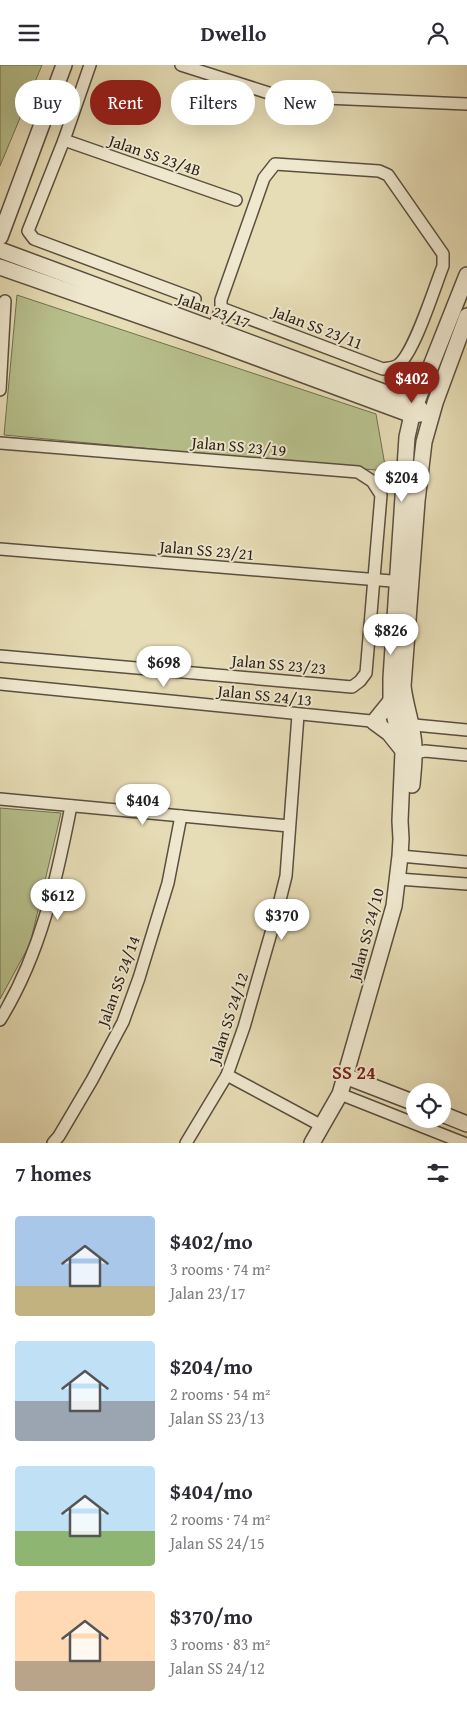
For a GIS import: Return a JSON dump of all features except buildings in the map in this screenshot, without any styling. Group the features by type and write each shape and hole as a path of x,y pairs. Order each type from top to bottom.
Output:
{"street":[{"path":"0,237 64,65"},
{"path":"90,65 64,141 28,231 30,236 195,299"},
{"path":"181,65 278,96 467,104"},
{"name":"Jalan SS 23/4B","path":"64,141 236,200"},
{"name":"Jalan SS 23/11","path":"212,334 221,307 221,300 264,178 275,164 379,171 388,175 444,253 443,266 412,347 404,359 396,366 383,369 221,307"},
{"name":"Jalan 23/17","path":"0,250 212,334 417,410"},
{"name":"Jalan 23/17","path":"0,267 212,334"},
{"path":"404,724 406,437 417,410 424,381 467,275"},
{"path":"0,390 5,301"},
{"path":"467,316 427,429 418,501 404,582 391,701 374,722 395,738 409,752 425,751 467,755"},
{"path":"406,437 387,399 424,381"},
{"path":"417,410 435,403"},
{"path":"417,410 427,429"},
{"name":"Jalan SS 23/19","path":"0,443 358,472 372,481 381,495 374,580"},
{"name":"Jalan SS 23/21","path":"0,549 404,582"},
{"name":"Jalan SS 23/23","path":"0,656 352,687 366,673 374,580"},
{"name":"Jalan SS 24/13","path":"0,684 298,715 467,730"},
{"path":"391,701 404,724"},
{"name":"Jalan SS 24/12","path":"186,1143 226,1075 254,994 286,876 298,715"},
{"name":"Jalan SS 24/10","path":"312,1143 340,1094 394,906 400,856 400,821 409,752 404,724"},
{"path":"0,799 289,826"},
{"path":"0,1020 24,976 38,940 57,879 71,806"},
{"name":"Jalan SS 24/14","path":"52,1143 59,1136 92,1080 123,1022 139,978 168,883 181,816"},
{"path":"400,856 467,862"},
{"path":"398,879 467,884"},
{"path":"226,1075 322,1127"},
{"path":"345,1076 406,1100"},
{"path":"340,1094 464,1143"},
{"path":"451,1117 467,1123"}],"green space":[{"path":"0,65 42,65 36,80 15,80 15,125 17,125 0,166"},
{"path":"17,295 376,414 386,471 4,435"},
{"path":"0,808 61,813 30,944 0,999"}],"district":[{"name":"SS 24","path":"354,1072"}]}
